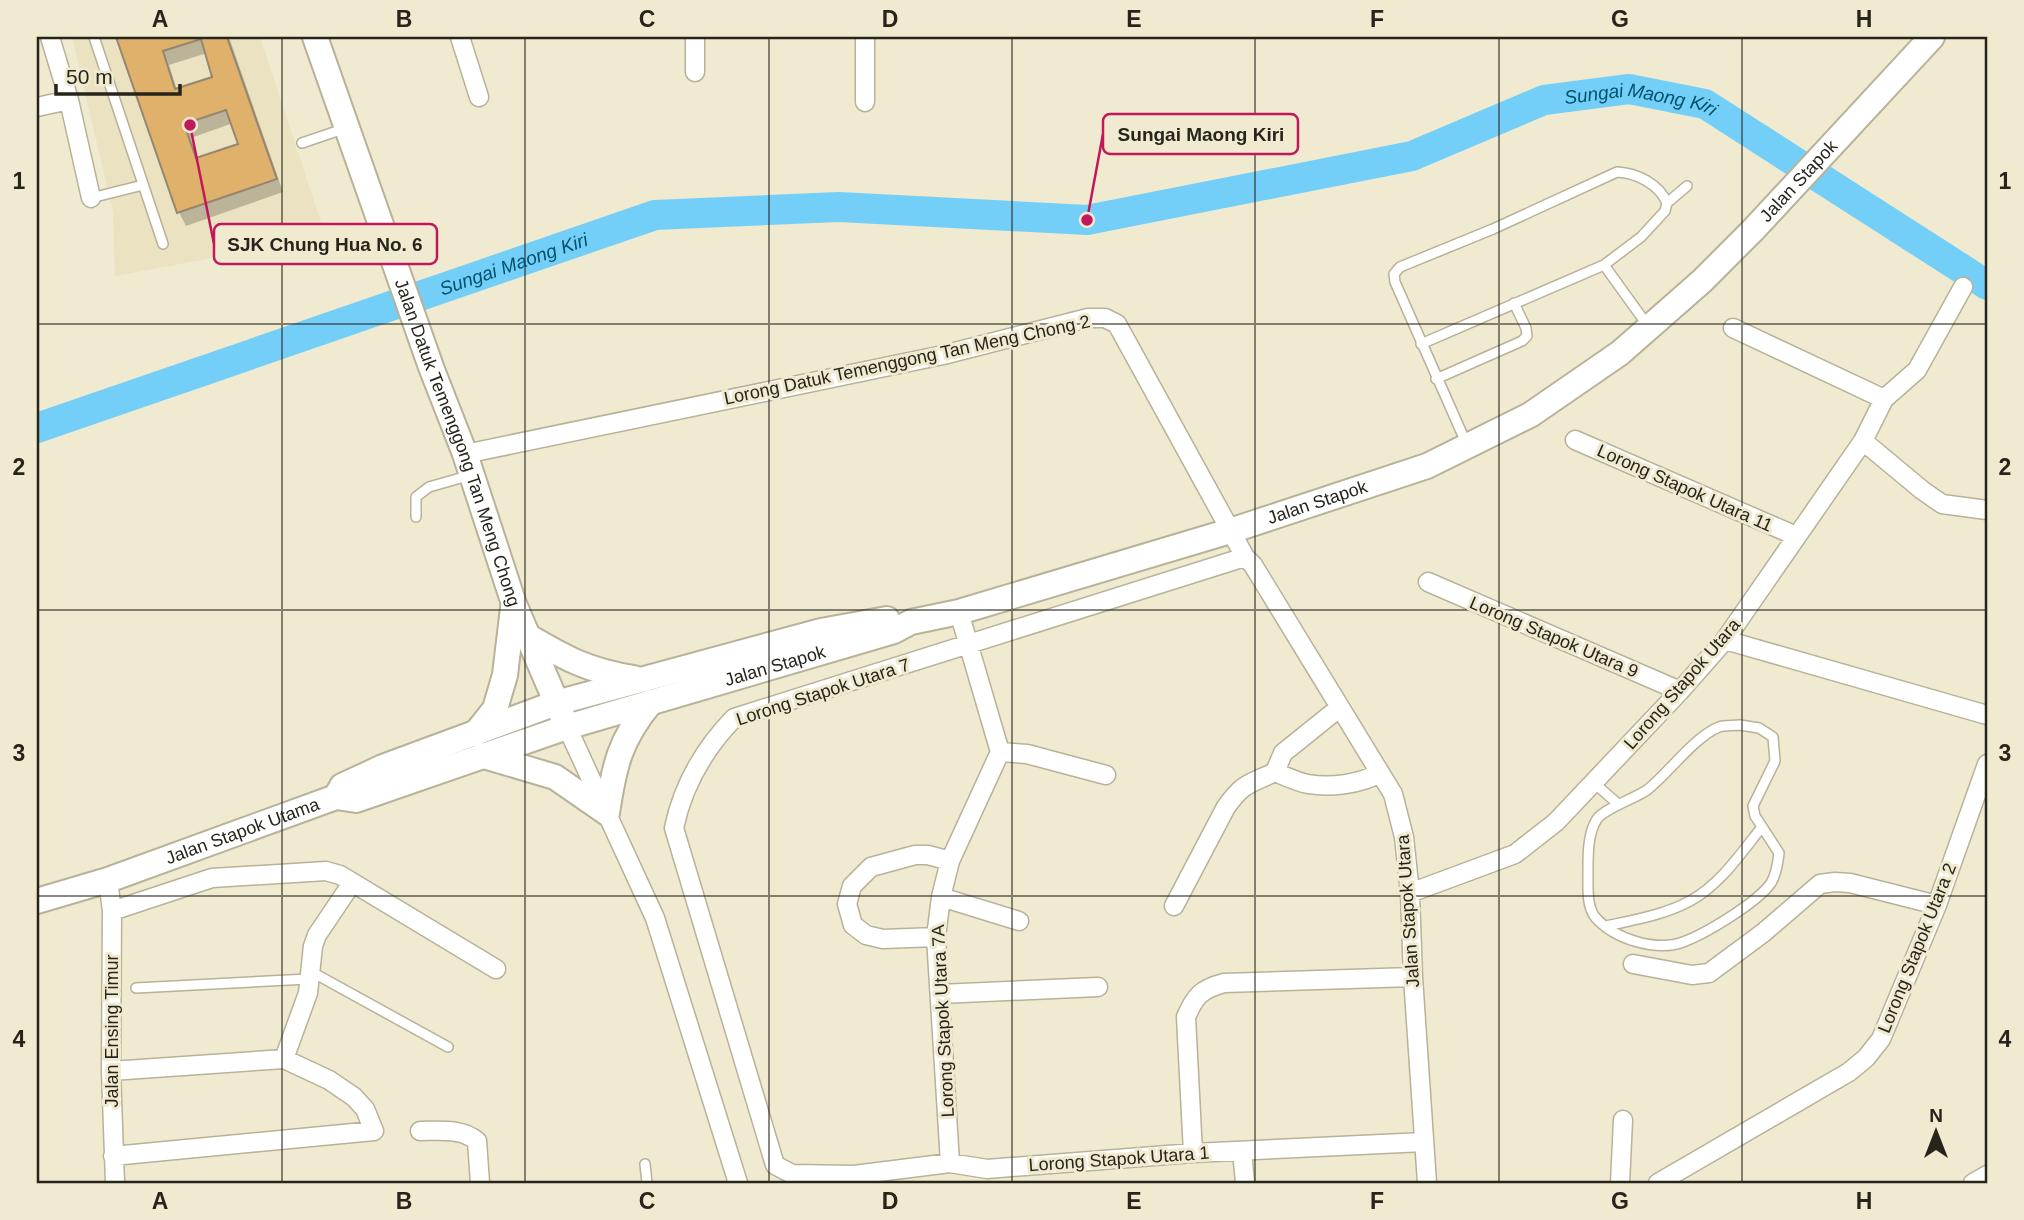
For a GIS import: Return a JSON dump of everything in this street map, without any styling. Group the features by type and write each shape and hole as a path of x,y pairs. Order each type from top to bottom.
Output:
{"main road":[{"name":"Jalan Datuk Temenggong Tan Meng Chong","path":"315,37 431,367 469,464 514,604 567,727"},
{"name":"Jalan Stapok","path":"567,727 894,631 911,622 959,612 1230,531 1427,466 1468,447 1530,415 1579,383 1649,328 1702,281 1753,230 1932,37"},
{"path":"479,745 495,709 505,675 514,604"},
{"path":"479,745 556,703 821,631 890,618 911,622"},
{"path":"526,635 559,655 603,673 643,680 664,675"},
{"path":"479,745 555,777 607,813 619,753 634,723 651,702"},
{"name":"Jalan Stapok Utama","path":"37,901 108,880 336,797 356,800 479,745 567,727"}],"street":[{"path":"50,37 69,100 91,198"},
{"path":"460,37 479,97"},
{"path":"695,37 695,72"},
{"path":"864,37 865,102"},
{"path":"37,107 69,100"},
{"path":"1733,328 1884,399 1917,370 1963,287"},
{"name":"Lorong Datuk Temenggong Tan Meng Chong 2","path":"469,464 943,355 1088,318 1105,318 1117,324 1245,556"},
{"name":"Lorong Stapok Utara","path":"1410,892 1515,854 1556,822 1725,640 1863,441 1884,399"},
{"name":"Lorong Stapok Utara 11","path":"1575,440 1796,536"},
{"path":"1863,441 1942,504 1987,510"},
{"name":"Lorong Stapok Utara 7","path":"775,1165 674,828 691,777 719,733 734,718 1245,556"},
{"name":"Jalan Stapok Utara","path":"1245,556 1393,794 1396,804 1404,837 1410,892 1427,1183"},
{"name":"Lorong Stapok Utara 9","path":"1427,582 1680,691"},
{"path":"959,612 1000,752 1027,754 1106,775"},
{"path":"1725,640 1987,715"},
{"path":"1275,772 1283,753 1339,708"},
{"path":"567,727 655,918 738,1183"},
{"name":"Lorong Stapok Utara 7A","path":"950,1163 936,937 941,897 950,861 1000,752"},
{"name":"Lorong Stapok Utara 2","path":"1665,1181 1849,1072 1866,1058 1881,1039 1937,905 1987,764"},
{"path":"1174,906 1226,807 1244,784 1275,772 1307,784 1356,782 1380,773"},
{"path":"936,937 884,939 866,936 853,925 847,904 852,886 871,867 915,855 928,855 950,861"},
{"path":"112,911 212,878 326,871 340,875 496,969"},
{"name":"Jalan Ensing Timur","path":"108,880 112,911 111,1071 115,1183"},
{"path":"1633,964 1692,975 1709,973 1763,933 1820,884 1835,881 1937,905"},
{"path":"284,1059 303,1012 317,935 352,883"},
{"path":"941,897 1019,921"},
{"path":"1192,1153 1186,1017 1195,997 1224,983 1413,977"},
{"path":"940,994 1098,987"},
{"path":"111,1071 284,1059 329,1080 354,1097 365,1109 373,1131 113,1156"},
{"path":"1620,1183 1623,1120"},
{"path":"420,1131 461,1132 477,1141 480,1183"},
{"name":"Lorong Stapok Utara 1","path":"775,1165 792,1174 853,1175 950,1163 988,1176 1192,1153 1424,1142"},
{"path":"1242,1151 1245,1183"},
{"path":"1973,1183 1987,1175"}],"lane":[{"path":"94,37 163,244"},
{"path":"302,143 348,127"},
{"path":"1468,447 1395,282 1394,274 1399,267 1493,229 1617,172 1629,172 1640,177 1663,193 1667,203"},
{"path":"91,198 143,185"},
{"path":"1421,344 1604,265 1641,237 1665,211 1667,203 1687,186"},
{"path":"1604,265 1649,328"},
{"path":"1436,379 1522,341 1527,336 1526,328 1514,303"},
{"path":"416,517 416,497 469,464"},
{"path":"1719,727 1759,728 1773,737 1774,746 1775,761 1753,806 1755,816 1779,853 1771,883 1751,901 1711,929 1681,943 1657,945 1637,942 1612,931 1594,916 1588,896 1591,835 1598,818 1618,804 1625,804 1649,788 1682,755 1719,727"},
{"path":"1593,782 1618,804"},
{"path":"1606,926 1658,915 1692,901 1727,872 1762,827"},
{"path":"136,988 309,975 448,1047"},
{"path":"645,1164 647,1183"}],"shaded area":[{"path":"72,37 260,37 326,237 115,276 113,212"}],"building":[{"path":"116,37 227,37 277,179 177,213","holes":["201,39 212,77 175,89 163,51","226,110 238,144 196,158 184,124"]}],"waterway":[{"name":"Sungai Maong Kiri","path":"37,428 655,215 839,207 1087,220 1412,156 1544,100 1629,89 1705,104 1987,285"}],"place":[{"name":"SJK Chung Hua No. 6","path":"190,125"},
{"name":"Sungai Maong Kiri","path":"1087,220"}]}
